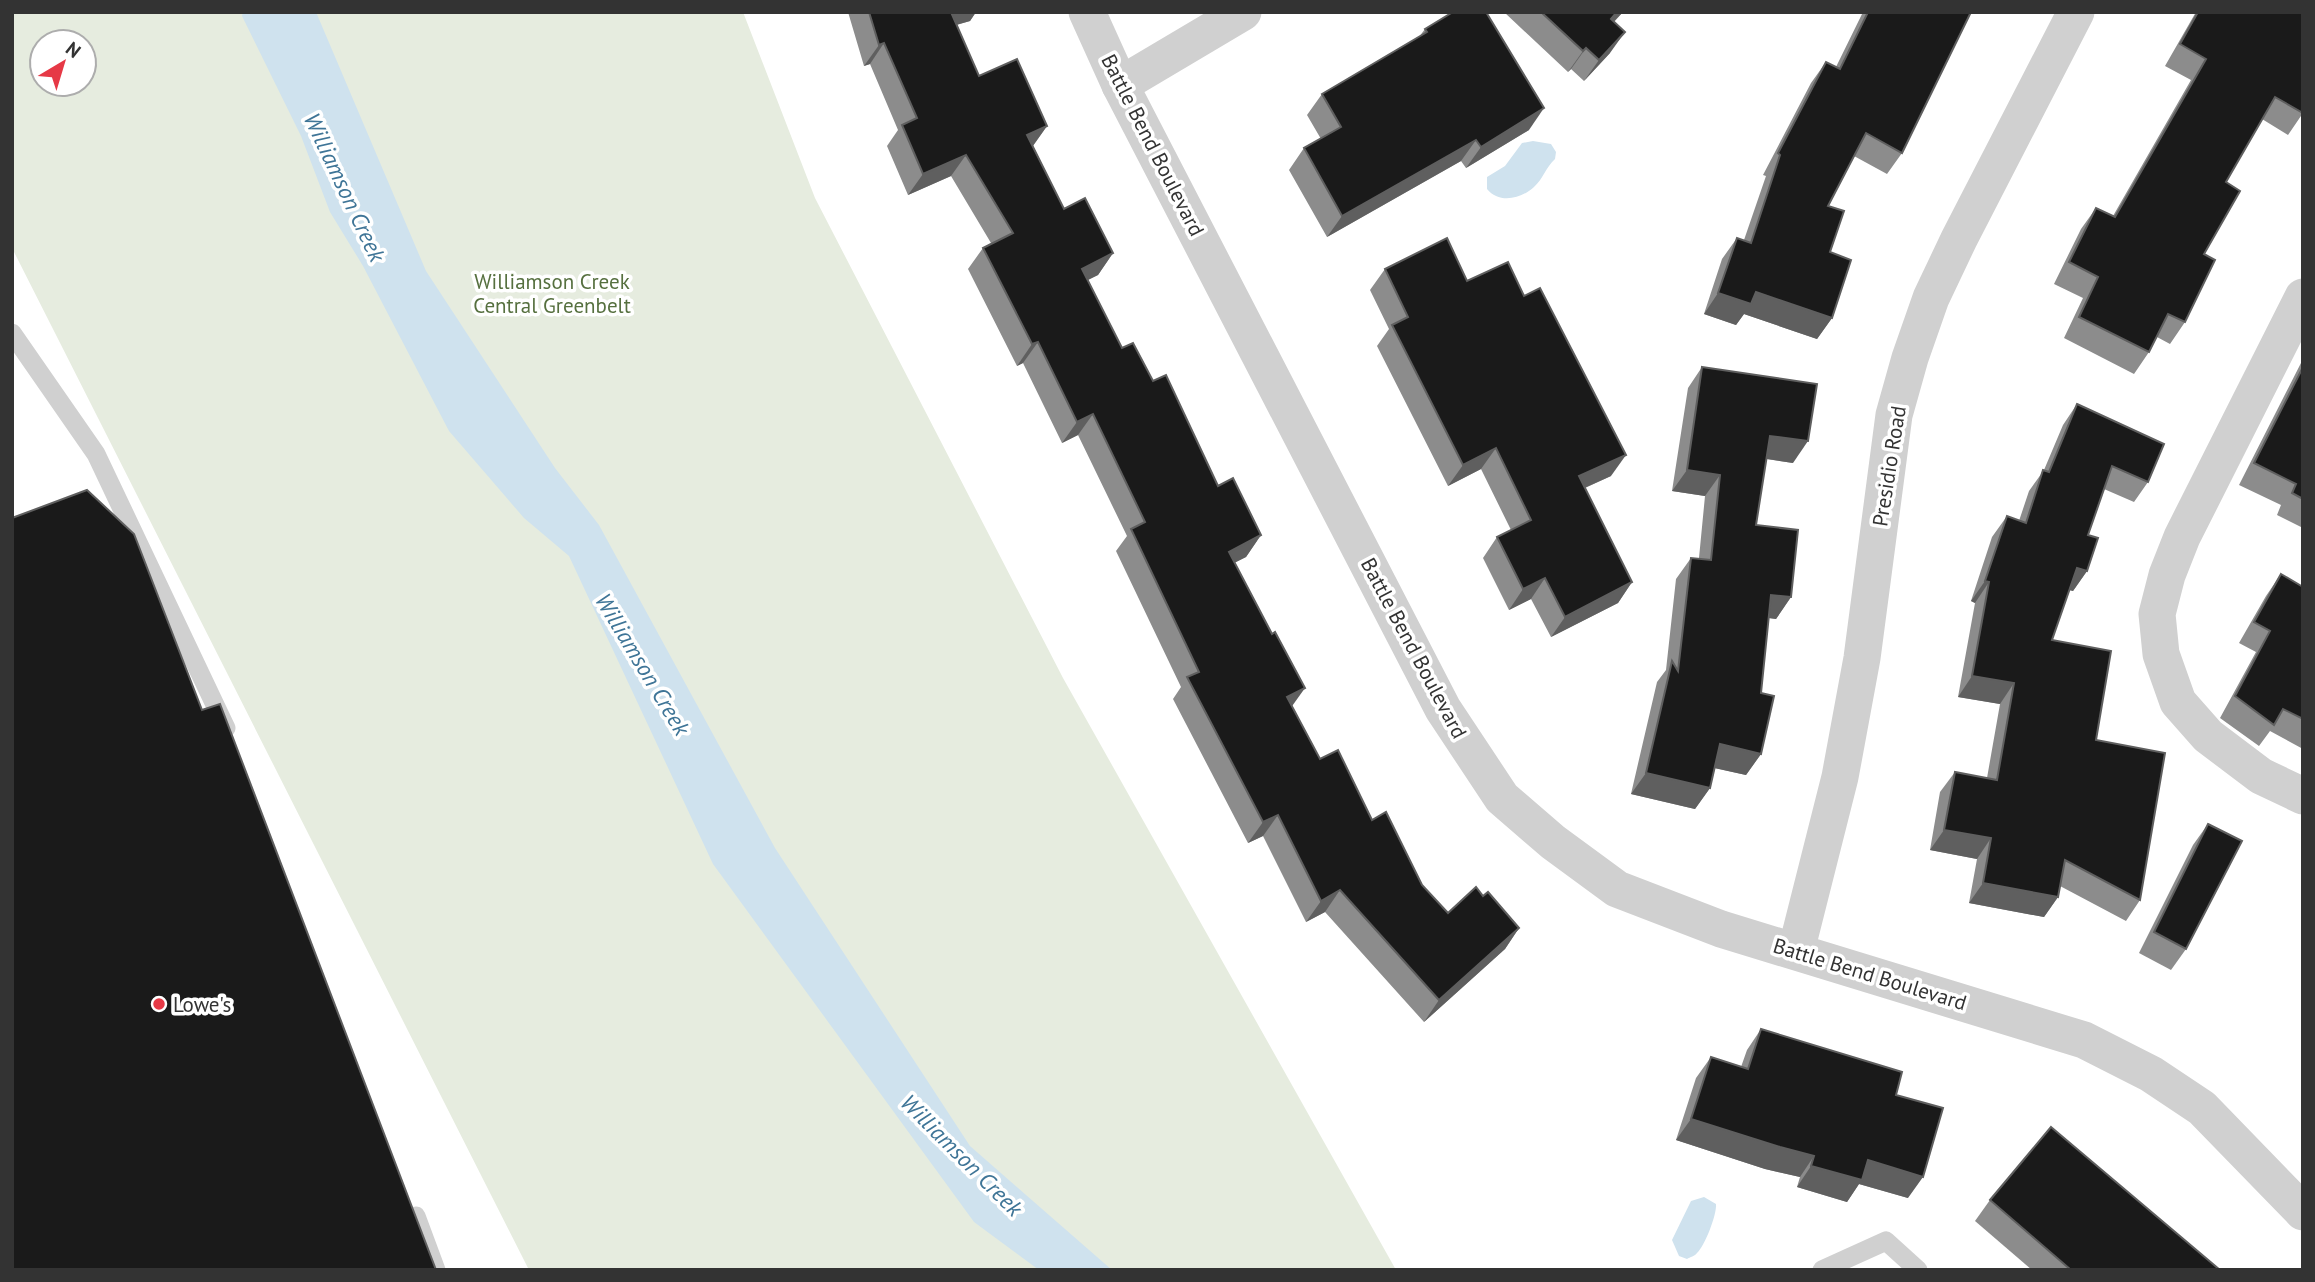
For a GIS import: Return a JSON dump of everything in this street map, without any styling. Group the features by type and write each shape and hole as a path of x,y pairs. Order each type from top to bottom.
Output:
{"street":[{"name":"Battle Bend Boulevard","path":"1087,12 1121,85 1443,709 1502,798 1553,842 1617,889 1721,929 2084,1040 2151,1074 2202,1108 2303,1212"},
{"path":"1121,85 1243,12"},
{"name":"Presidio Road","path":"1796,951 1840,777 1862,658 1894,415 1910,358 1931,298 1959,239 2076,12"},
{"path":"2303,297 2182,537 2167,575 2157,614 2161,654 2178,702 2208,736 2260,776 2303,796"}],"lane":[{"path":"12,333 96,454 235,752"},
{"path":"406,1192 436,1270"},
{"path":"1822,1270 1886,1241 1918,1270"}],"green space":[{"name":"Williamson Creek Central Greenbelt","path":"12,12 743,12 815,198 1063,678 1396,1270 529,1270 12,248"}],"water":[{"name":"Williamson Creek","path":"243,12 316,12 426,271 555,468 599,525 775,848 970,1146 1112,1270 1039,1270 974,1222 713,864 569,556 524,518 449,431 363,266 330,212 301,136 242,16"},
{"path":"1533,141 1551,144 1556,152 1555,159 1540,180 1529,191 1517,197 1504,198 1492,194 1487,189 1487,177 1505,166 1522,143"},
{"path":"1704,1197 1716,1204 1715,1215 1700,1249 1687,1259 1679,1256 1672,1240 1691,1201"}],"building":[{"path":"869,12 951,12 979,76 1017,59 1047,126 1027,135 1064,209 1085,198 1113,253 1082,269 1122,348 1133,343 1153,381 1166,375 1218,486 1233,478 1261,535 1229,552 1272,634 1275,632 1305,688 1287,697 1320,759 1338,750 1372,820 1386,812 1422,885 1448,913 1476,887 1483,896 1488,892 1519,928 1439,1000 1340,890 1321,901 1278,815 1263,822 1187,677 1199,672 1131,529 1145,522 1093,414 1077,422 1038,342 1032,344 983,248 1013,233 966,155 923,174 902,125 917,118 884,43 879,45"},
{"path":"1453,12 1486,12 1544,108 1481,147 1476,140 1342,216 1304,148 1341,127 1322,94 1427,32 1425,29"},
{"path":"1541,12 1617,12 1611,19 1625,32 1599,60 1586,48 1583,51"},
{"path":"1868,12 1971,12 1902,153 1866,133 1828,206 1844,211 1830,252 1851,260 1832,318 1756,292 1751,304 1718,293 1737,238 1751,243 1780,155 1778,153 1826,62 1840,69"},
{"path":"2198,12 2303,12 2303,113 2275,97 2226,182 2240,191 2204,254 2215,260 2185,322 2168,314 2149,352 2079,317 2098,277 2069,262 2096,208 2115,217 2206,59 2180,44"},
{"path":"1447,238 1467,281 1508,262 1524,296 1540,288 1626,455 1579,476 1632,582 1565,617 1545,578 1523,589 1497,537 1531,520 1496,448 1463,465 1392,325 1408,317 1385,269"},
{"path":"1702,367 1817,384 1808,441 1770,436 1756,525 1798,530 1791,597 1771,595 1761,693 1774,696 1761,754 1720,744 1710,788 1646,773 1672,661 1678,671 1691,558 1711,560 1720,475 1687,470"},
{"path":"2303,367 2303,499 2292,493 2296,484 2254,463"},
{"path":"2077,404 2164,444 2148,482 2112,466 2088,535 2098,538 2087,571 2077,568 2052,640 2111,651 2096,740 2165,753 2140,900 2065,860 2058,897 1983,883 1991,838 1944,830 1955,772 1997,780 2014,683 1972,676 1989,582 1985,581 2007,516 2026,523 2043,470 2049,472"},
{"name":"Lowe's","path":"87,490 134,534 202,710 220,704 436,1270 12,1270 12,518"},
{"path":"2281,574 2303,587 2303,719 2283,709 2274,725 2235,696 2270,631 2254,622"},
{"path":"2208,824 2242,841 2186,949 2154,932"},
{"path":"1761,1029 1902,1072 1896,1095 1943,1108 1923,1177 1868,1160 1862,1180 1811,1166 1814,1156 1691,1119 1711,1057 1748,1069"},
{"path":"2051,1127 2220,1270 2071,1270 1990,1200"}],"place":[{"name":"Lowe's","path":"159,1004"}]}
